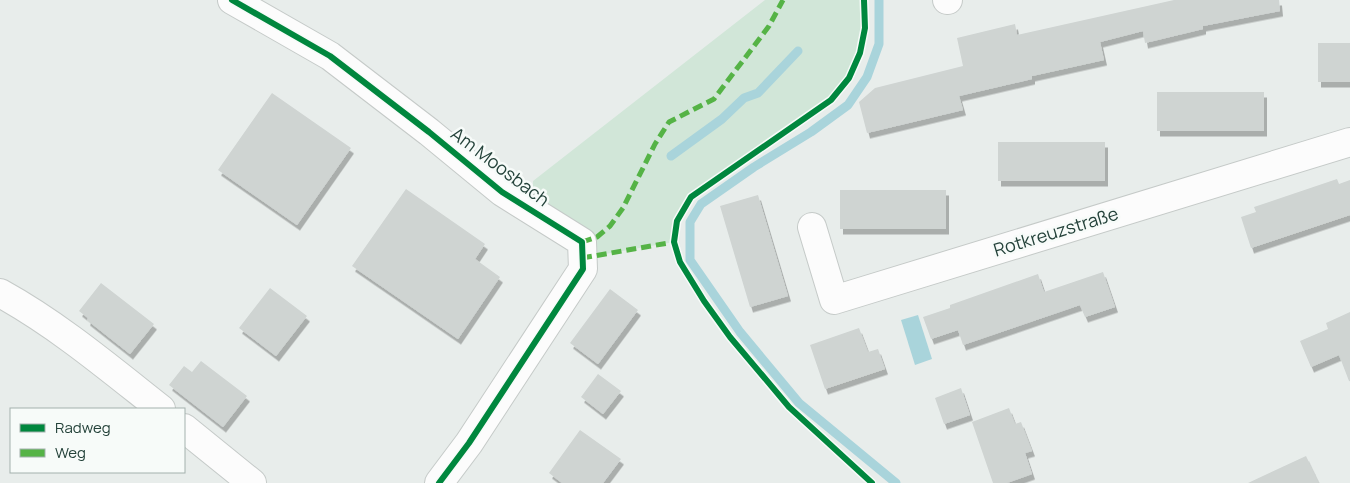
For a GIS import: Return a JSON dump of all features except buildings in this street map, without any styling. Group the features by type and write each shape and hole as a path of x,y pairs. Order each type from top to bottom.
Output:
{"street":[{"name":"Am Moosbach","path":"232,0 330,56 429,132 502,192 582,242 583,269 469,443 439,483"},
{"name":"Rotkreuzstraße","path":"812,227 834,300 1350,142"},
{"path":"0,293 18,303 102,362 159,408"},
{"path":"185,429 252,483"}],"green space":[{"path":"765,0 864,0 865,28 860,53 849,78 831,100 691,197 677,221 674,242 582,258 582,242 587,228 548,207 533,192 533,181"}],"water":[{"path":"918,315 932,359 915,365 901,320"}],"waterway":[{"path":"879,0 879,44 867,77 848,105 811,132 754,167 701,204 690,222 690,260 740,332 799,403 896,483"},
{"path":"671,156 722,119 744,98 758,93 798,51"}],"marked path":[{"path":"582,242 597,237 610,226 623,208 655,144 669,122 714,99 769,26 783,0"},
{"path":"582,258 674,242"}],"cycle path":[{"path":"232,0 330,56 429,132 502,192 582,242 583,269 469,443 439,483"},
{"path":"864,0 865,28 860,53 849,78 831,100 691,197 677,221 674,242 680,262 704,301 730,337 789,407 872,483"}]}
